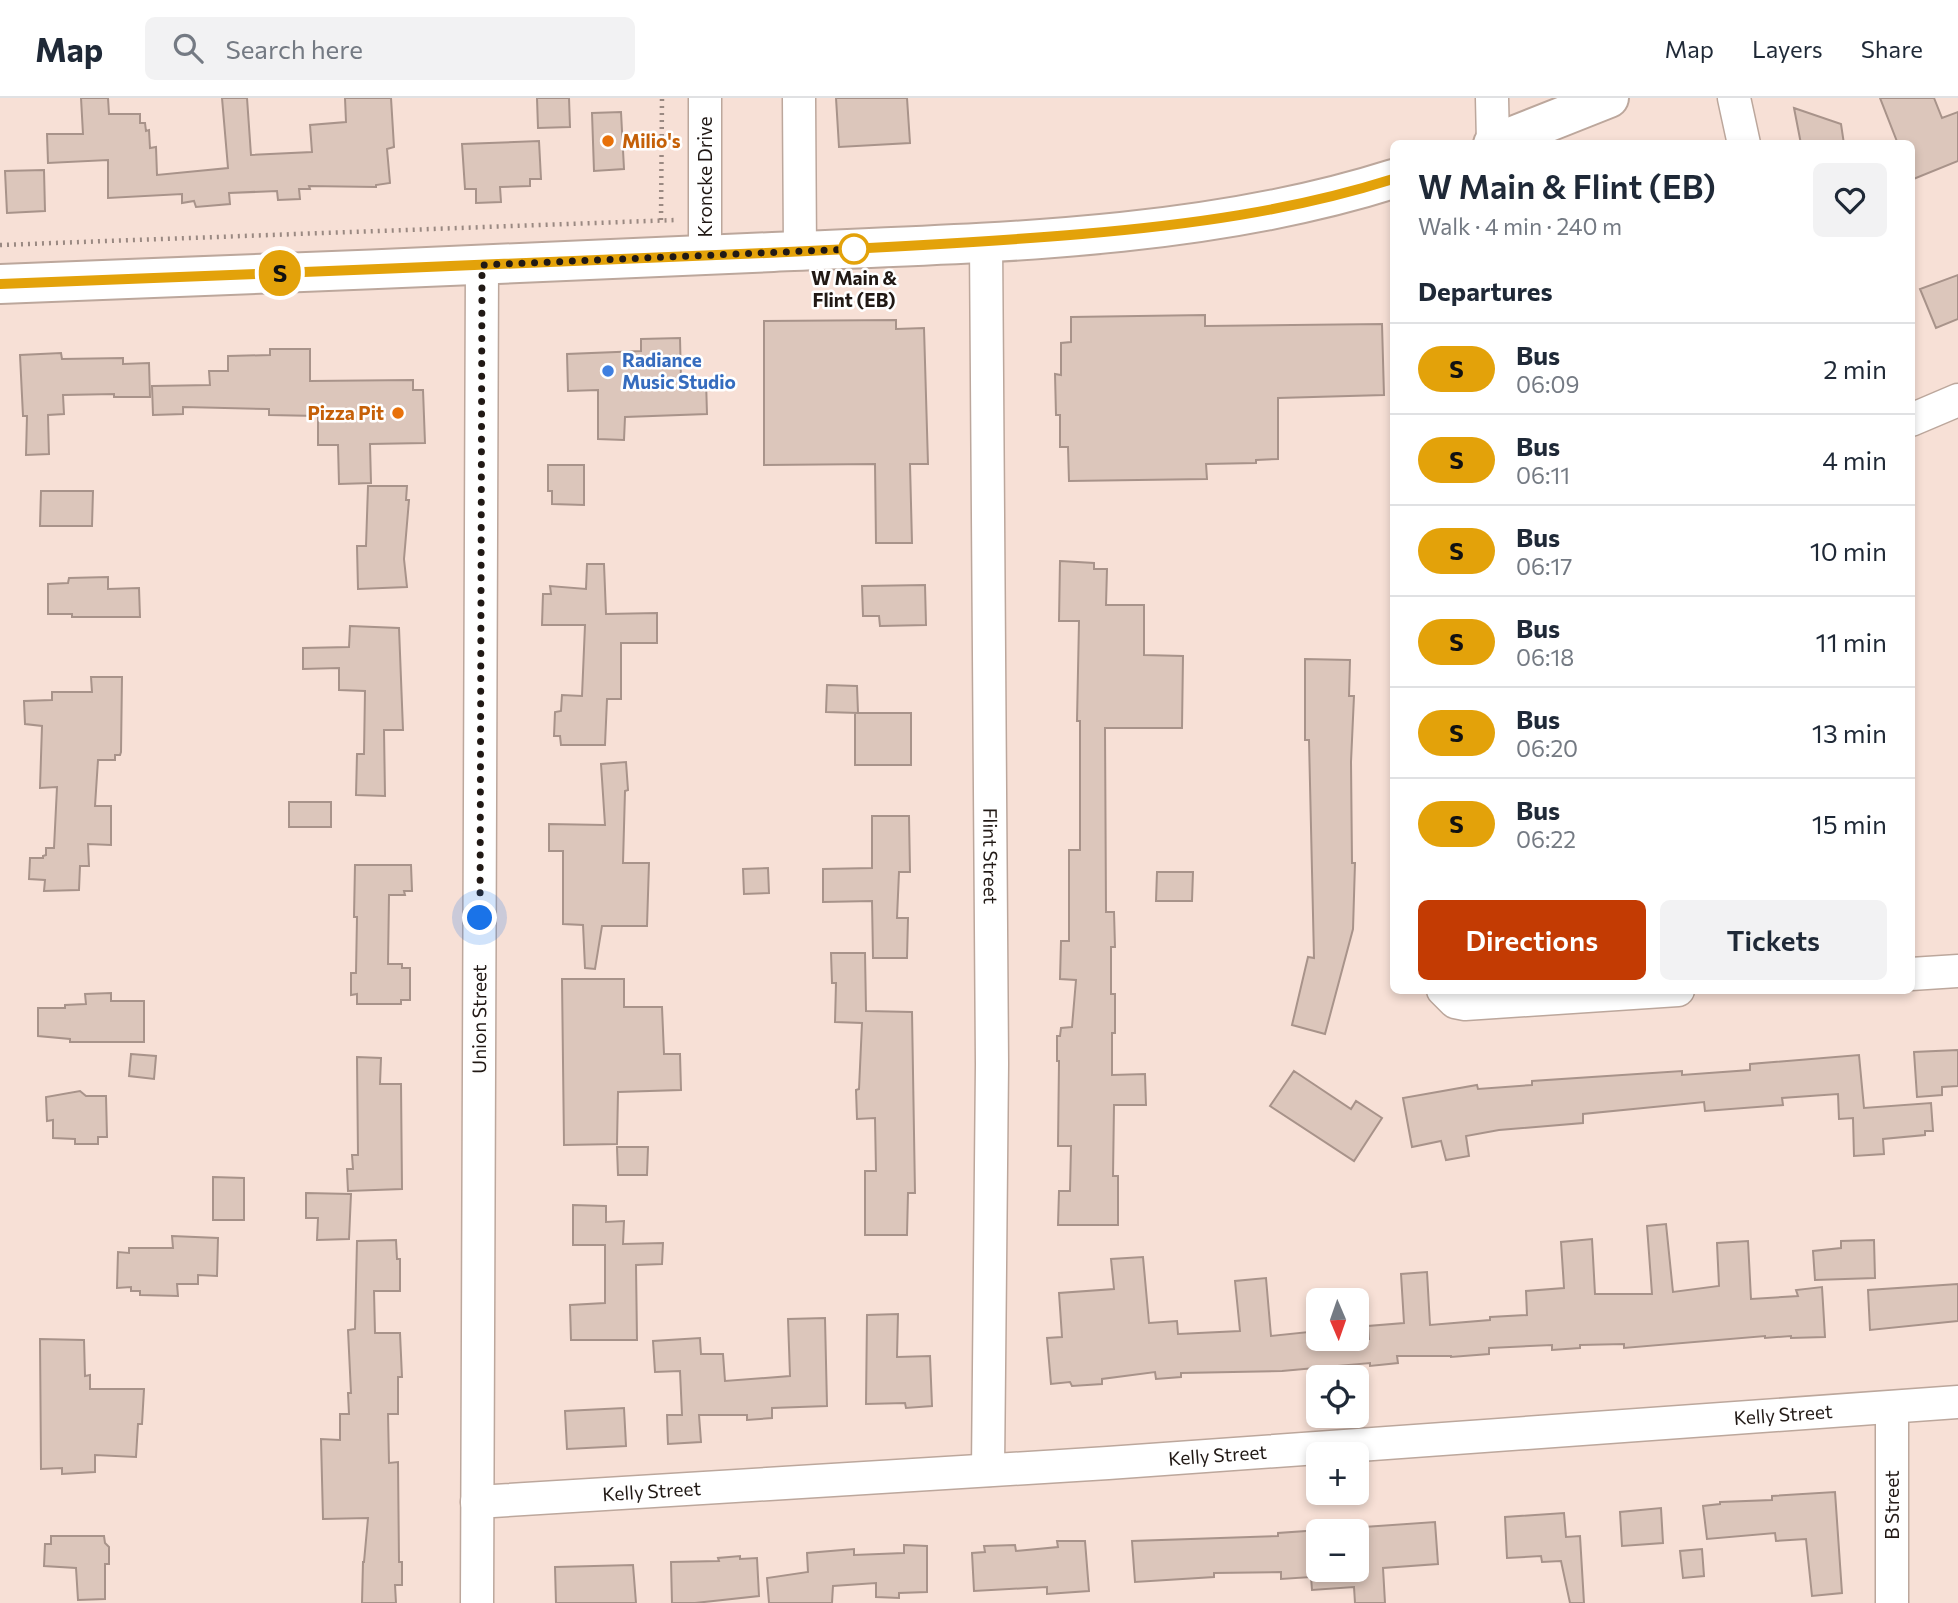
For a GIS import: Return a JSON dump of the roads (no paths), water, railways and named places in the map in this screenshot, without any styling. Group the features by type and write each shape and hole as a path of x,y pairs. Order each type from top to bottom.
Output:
{"main road":[{"path":"1501,140 1609,98"},
{"path":"0,284 986,242 1232,218 1329,197 1390,180"}],"street":[{"name":"Kroncke Drive","path":"705,98 705,255"},
{"path":"799,98 800,251"},
{"path":"1492,98 1493,140"},
{"path":"1734,98 1743,140"},
{"name":"Flint Street","path":"986,242 992,1050 988,1470"},
{"name":"Union Street","path":"477,1603 482,265"},
{"path":"1915,418 1958,400"},
{"path":"1915,974 1958,971"},
{"path":"1446,994 1455,1002 1465,1004 1617,994"},
{"name":"Kelly Street","path":"477,1502 988,1470 1958,1402"},
{"name":"B Street","path":"1892,1408 1892,1603"}],"place":[{"name":"Milio's","path":"608,141"},
{"name":"W Main & Flint (EB)","path":"854,249"},
{"name":"Radiance Music Studio","path":"608,371"},
{"name":"Pizza Pit","path":"398,413"}]}
